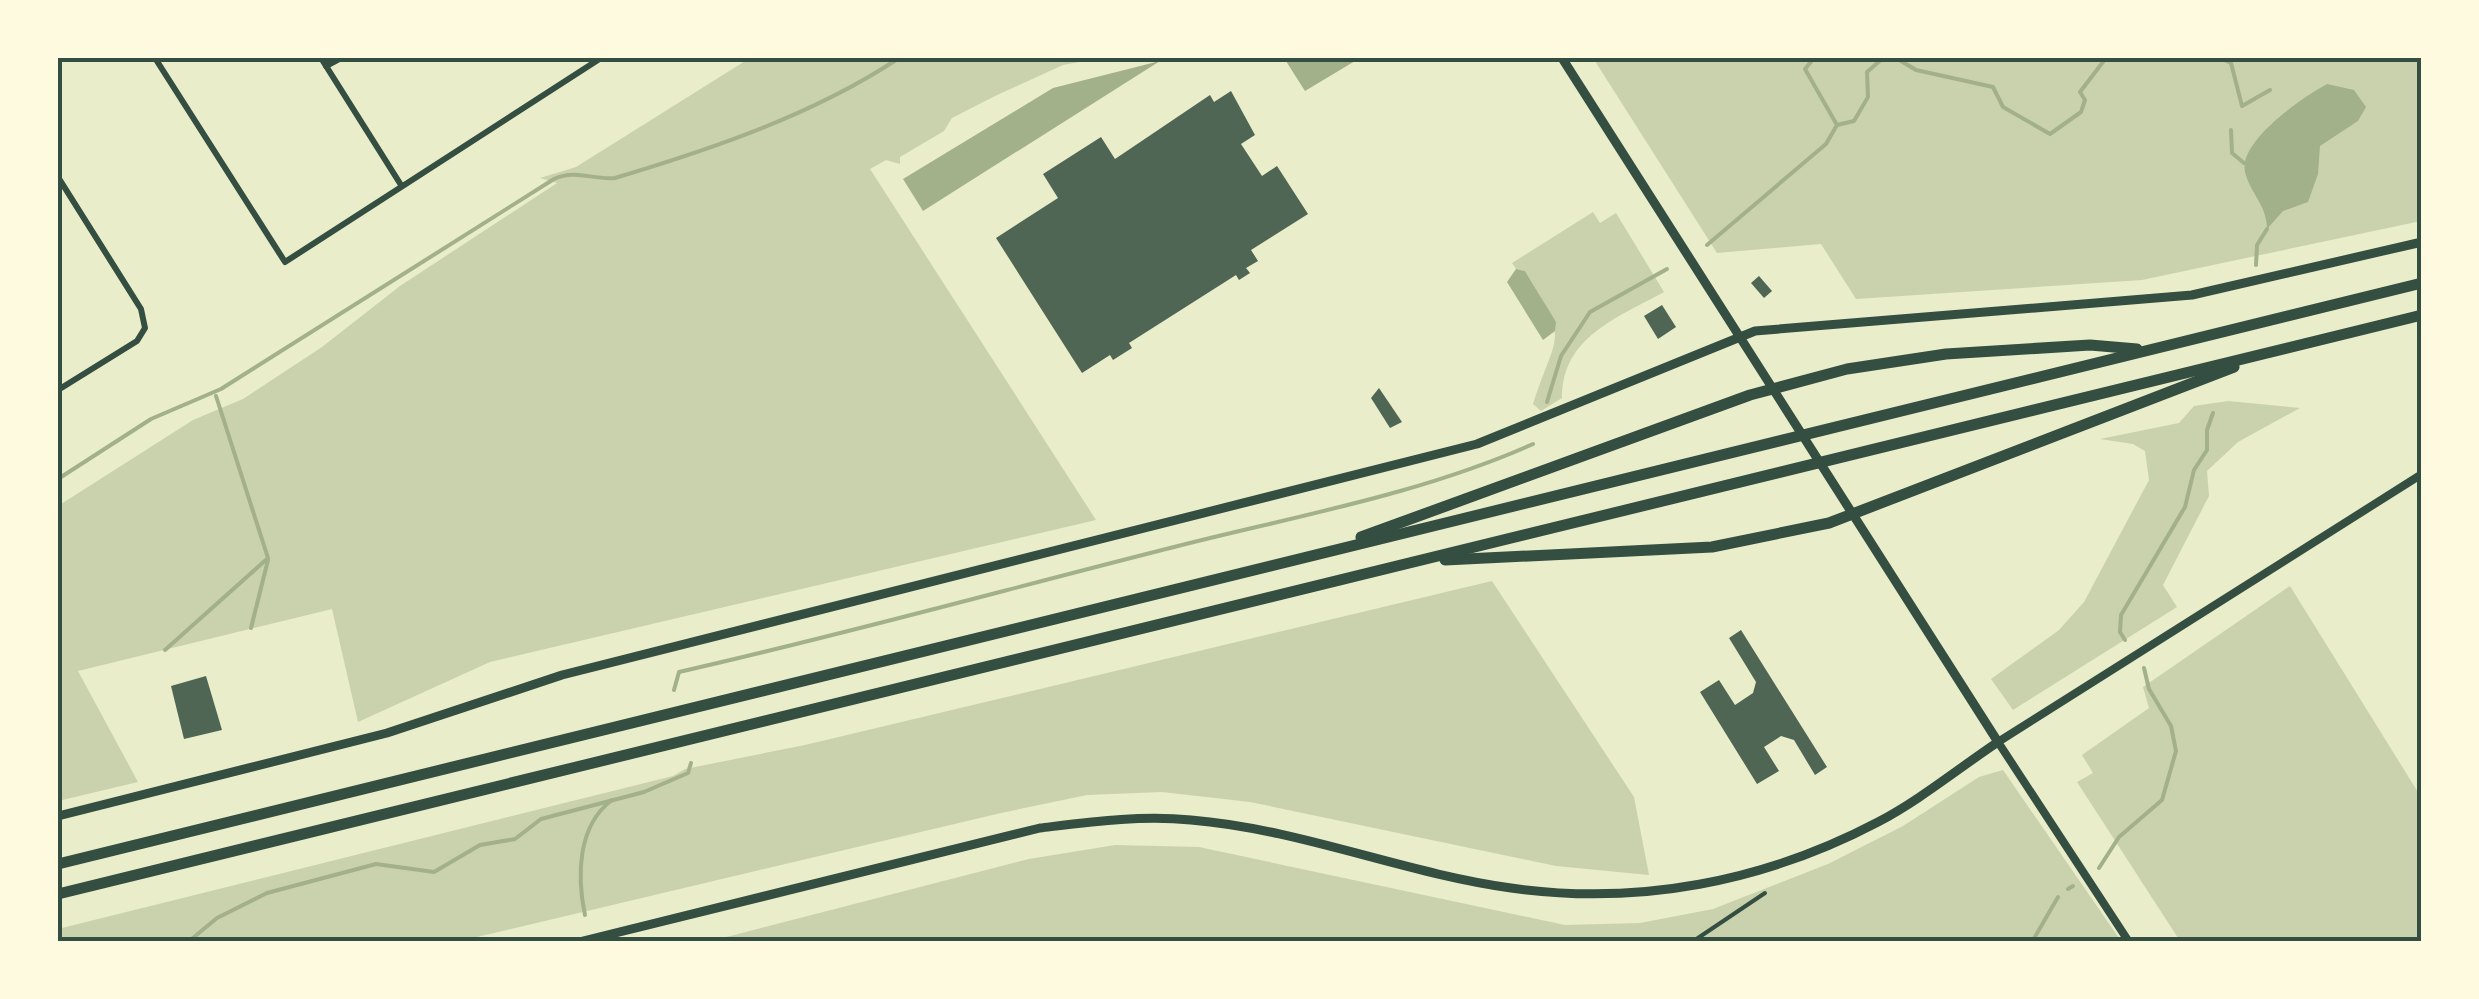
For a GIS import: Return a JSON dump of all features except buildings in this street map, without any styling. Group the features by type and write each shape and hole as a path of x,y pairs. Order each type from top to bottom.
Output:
{"highway":[{"path":"58,864 2422,283"},
{"path":"58,894 2422,315"},
{"path":"1305,558 1772,389 1908,358 2090,345 2148,350"},
{"path":"1416,562 1712,548 1852,514 2280,349"}],"main road":[{"path":"579,942 1040,828 1116,818 1192,820 1312,841 1507,888 1576,894 1653,892 1728,880 1829,845 1881,821 1998,742 1562,58"},
{"path":"58,816 387,733 562,675 1478,444 1755,330 2192,295 2422,242"}],"street":[{"path":"155,58 284,262 601,58"},
{"path":"320,58 401,185"},
{"path":"326,66 341,58"},
{"path":"58,177 142,310 145,328 137,341 58,390"},
{"path":"2129,942 1998,742 2422,474"}],"lane":[{"path":"1692,942 1765,893"}],"shaded area":[{"path":"750,58 1102,58 1063,65 995,96 952,118 944,131 900,157 900,164 886,160 870,169 1096,520 490,662 358,722 332,609 78,671 138,782 58,801 58,506 193,420 243,399 322,347 400,286 557,183 540,178 576,167"},
{"path":"1284,58 1360,58 1305,91"},
{"path":"1593,58 2421,58 2421,221 2142,280 1856,299 1821,244 1717,253"},
{"path":"1160,61 923,211 903,179 1053,88"},
{"path":"2327,84 2354,90 2366,107 2358,121 2320,146 2318,174 2308,202 2283,211 2267,229 2245,172 2251,147 2274,121"},
{"path":"1593,212 1600,223 1616,213 1664,292 1595,332 1571,359 1562,398 1541,411 1533,404 1553,348 1554,325 1525,271 1516,269 1512,263"},
{"path":"1516,269 1525,271 1556,322 1555,331 1543,340 1507,282"},
{"path":"2228,401 2300,408 2238,442 2207,471 2209,496 2163,585 2177,607 2013,710 1991,679 2059,630 2084,602 2149,480 2145,451 2133,444 2100,439 2179,423 2194,406"},
{"path":"1492,581 1634,797 1649,875 1556,866 1250,802 1162,792 1087,795 460,941 58,941 58,929 673,776 685,769 805,745"},
{"path":"2290,586 2421,797 2421,941 2180,941 2077,782 2093,773 2082,755 2149,708 2143,687"},
{"path":"2003,770 2121,941 707,942 1029,859 1115,845 1199,847 1565,925 1640,923 1713,909 1828,864 1903,826 1979,777"}],"waterway":[{"path":"58,479 151,419 221,389 554,179 570,175 615,178 688,155 798,113 899,58"},
{"path":"1814,58 1805,69 1837,125"},
{"path":"1707,245 1826,144 1837,125 1854,121 1868,97 1867,72 1883,58"},
{"path":"1896,58 1916,70 1993,87 2003,107 2050,134 2081,112 2085,100 2080,92 2106,58"},
{"path":"2220,58 2231,63 2242,106 2270,90"},
{"path":"2231,130 2232,153 2244,163"},
{"path":"2256,265 2257,245 2267,229"},
{"path":"1547,402 1561,356 1590,312 1667,269"},
{"path":"165,650 268,558 216,396"},
{"path":"2125,640 2120,632 2121,615 2185,507 2194,470 2207,450 2207,430 2213,413"},
{"path":"674,690 679,672 1358,502 1447,477 1533,444"},
{"path":"251,628 268,560"},
{"path":"2099,868 2119,837 2162,800 2176,751 2171,726 2149,689 2144,668"},
{"path":"188,942 217,918 267,893 376,864 434,872 480,845 515,839 541,819 644,792 688,773 691,763"},
{"path":"585,915 582,853 592,824 612,800"},
{"path":"2068,889 2073,886"},
{"path":"2032,942 2058,897"}]}
